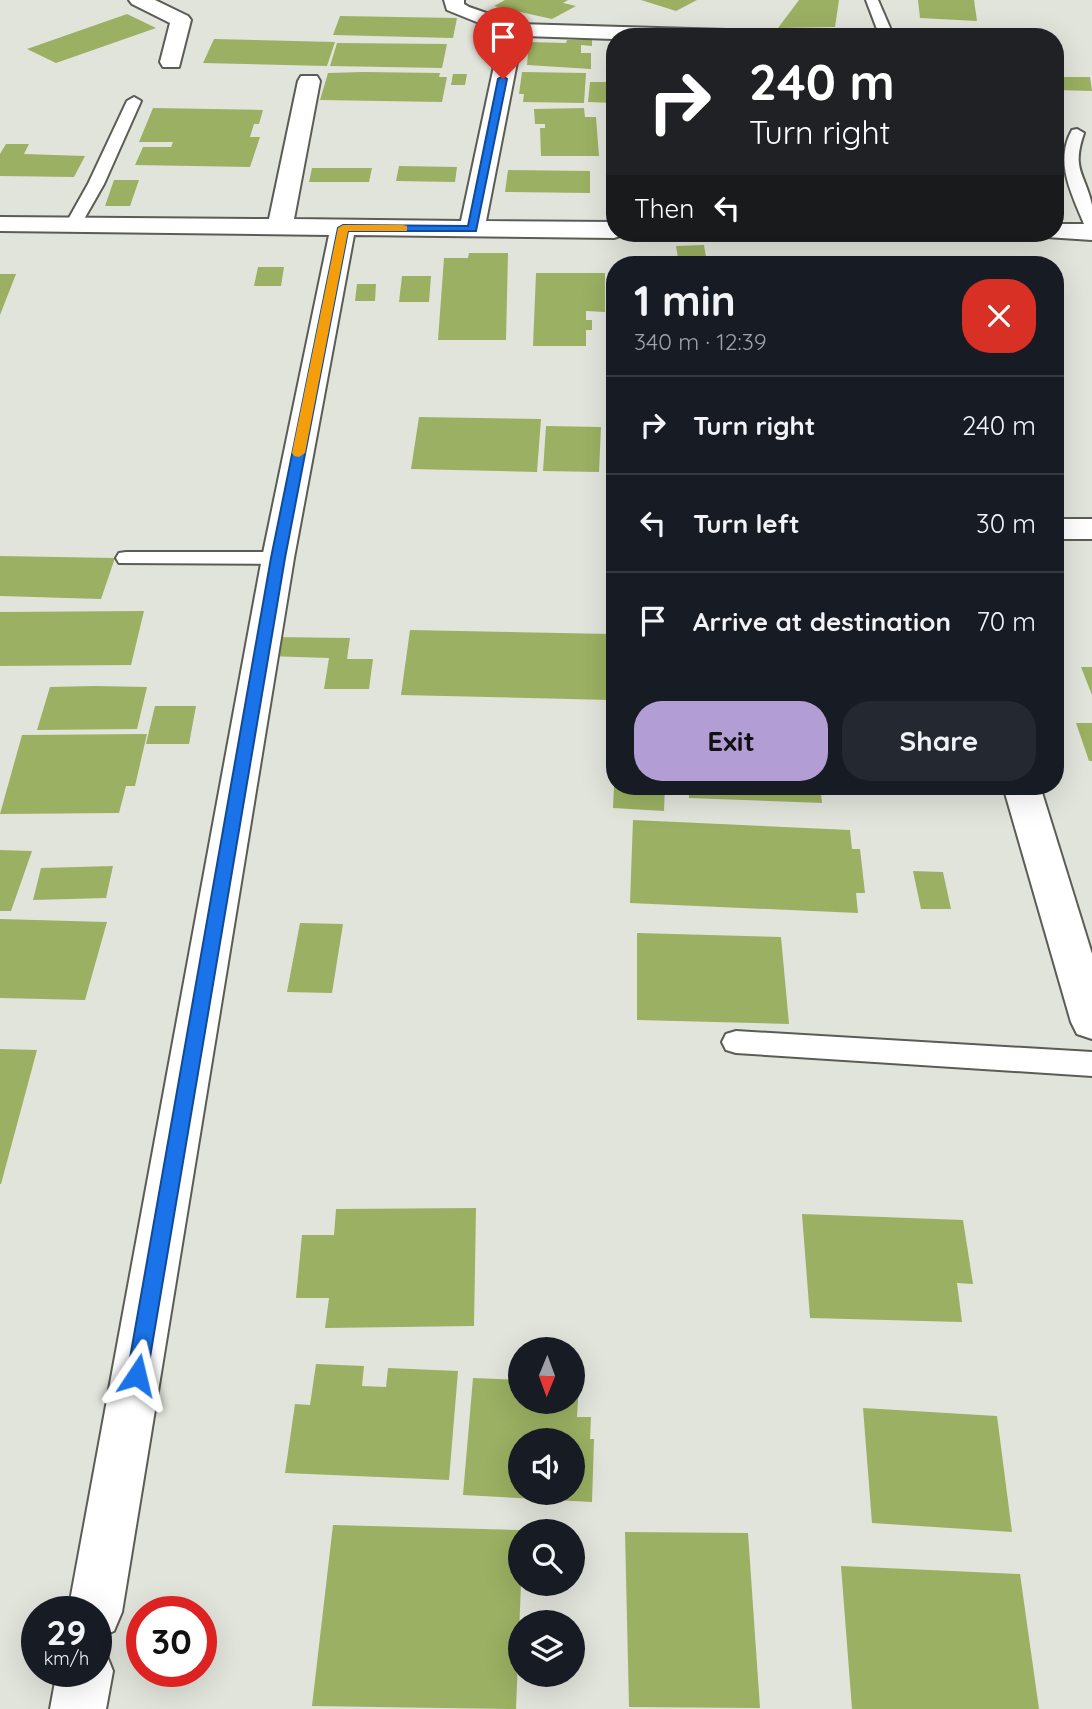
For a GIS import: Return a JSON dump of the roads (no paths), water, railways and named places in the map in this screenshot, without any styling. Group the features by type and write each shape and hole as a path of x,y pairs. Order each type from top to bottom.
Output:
{"street":[{"path":"139,0 181,20 171,62"},
{"path":"454,0 454,6 462,11 516,30 606,33"},
{"path":"472,229 508,52 516,30"},
{"path":"280,227 309,81"},
{"path":"0,224 606,229"},
{"path":"98,1596 278,558 343,228"},
{"path":"1064,232 1092,232"},
{"path":"1064,529 1092,529"},
{"path":"1024,795 1092,1022"},
{"path":"78,1709 82,1687"}],"lane":[{"path":"873,0 884,28"},
{"path":"73,225 96,184 134,101"},
{"path":"1077,134 1071,146 1069,160 1092,223"},
{"path":"126,558 278,558"},
{"path":"736,1042 1092,1064"}]}
